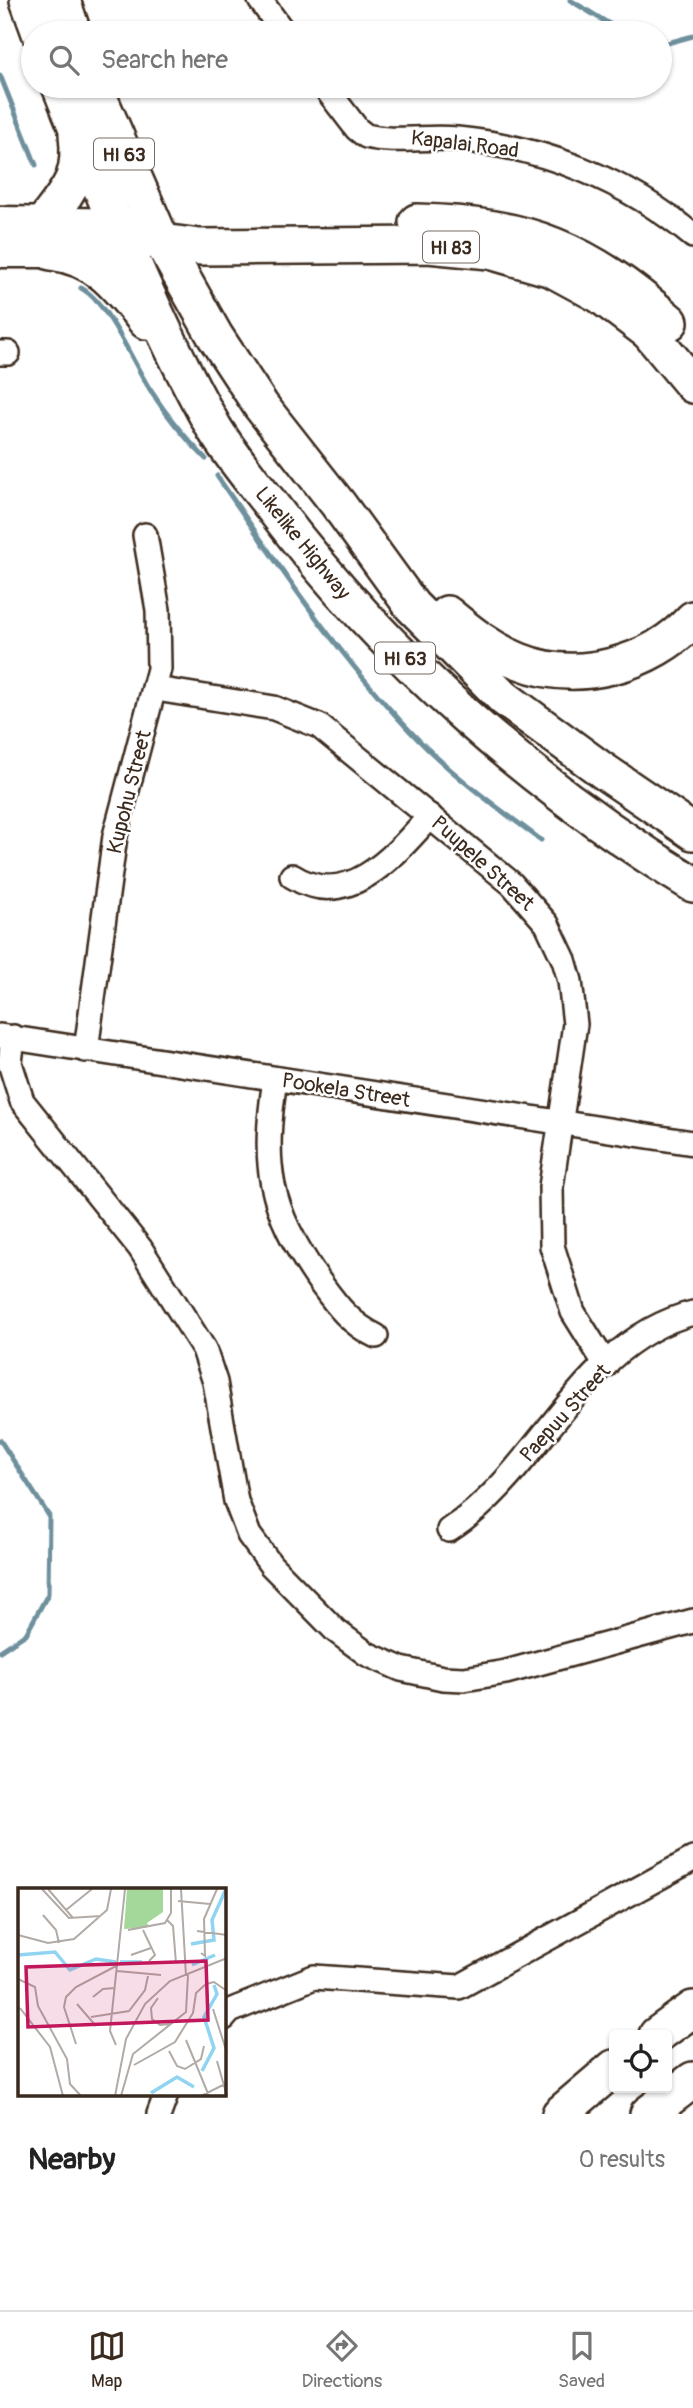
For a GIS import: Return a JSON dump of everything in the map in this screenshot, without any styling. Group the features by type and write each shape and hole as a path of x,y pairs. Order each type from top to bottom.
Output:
{"highway":[{"path":"28,0 36,21"},
{"path":"62,0 69,21"},
{"name":"Likelike Highway","path":"65,98 121,235 215,430 321,571 394,648 483,730 574,806 693,884"},
{"name":"HI 63","path":"99,98 158,232 215,336 261,406 412,606 504,698 693,832"},
{"path":"76,123 79,157 76,176 47,238 115,282 184,367"},
{"path":"158,232 457,223 528,236 583,256 631,288 674,326 693,348"},
{"name":"HI 83","path":"158,232 200,247 428,245 490,251 552,269 600,295 649,332 693,385"},
{"path":"368,545 480,642 521,662 562,670 608,668 650,654 693,619"},
{"path":"664,2030 693,2009"},
{"path":"560,2114 609,2072"},
{"path":"648,2114 693,2080"}],"main road":[{"path":"0,222 47,238"},
{"name":"HI 83","path":"121,235 158,232"},
{"path":"0,253 47,238 121,235"}],"street":[{"path":"260,0 275,21"},
{"name":"Kapalai Road","path":"334,98 366,136 456,139 497,144 549,157 636,195 693,236"},
{"name":"Kupohu Street","path":"86,1050 115,836 156,690 160,650 159,620 145,536"},
{"name":"Puupele Street","path":"156,690 274,708 306,719 331,734 525,896 547,924 564,960 570,981 575,1024 550,1197 552,1246 573,1312 606,1365"},
{"path":"292,876 324,888 360,880 390,861 430,816"},
{"path":"6,1037 10,1063 22,1101 140,1248 204,1349 215,1382 236,1501 249,1535 271,1565 351,1643 401,1670 464,1679 496,1675 693,1621"},
{"name":"Pookela Street","path":"6,1037 693,1143"},
{"path":"275,1079 267,1148 272,1184 284,1222 304,1259 342,1313 376,1336"},
{"name":"Paepuu Street","path":"449,1530 493,1497 580,1391 606,1365 654,1329 693,1313"},
{"path":"226,2016 230,2011 314,1977 459,1987 693,1860"},
{"path":"159,2114 166,2096"}],"waterway":[{"path":"570,0 604,21"},
{"path":"672,42 693,36"},
{"path":"0,75 36,165"},
{"path":"81,288 111,320 157,400 206,459"},
{"path":"217,476 308,607 383,701 440,761 541,840"},
{"path":"0,1440 49,1516 48,1594 26,1634 0,1651"}]}
